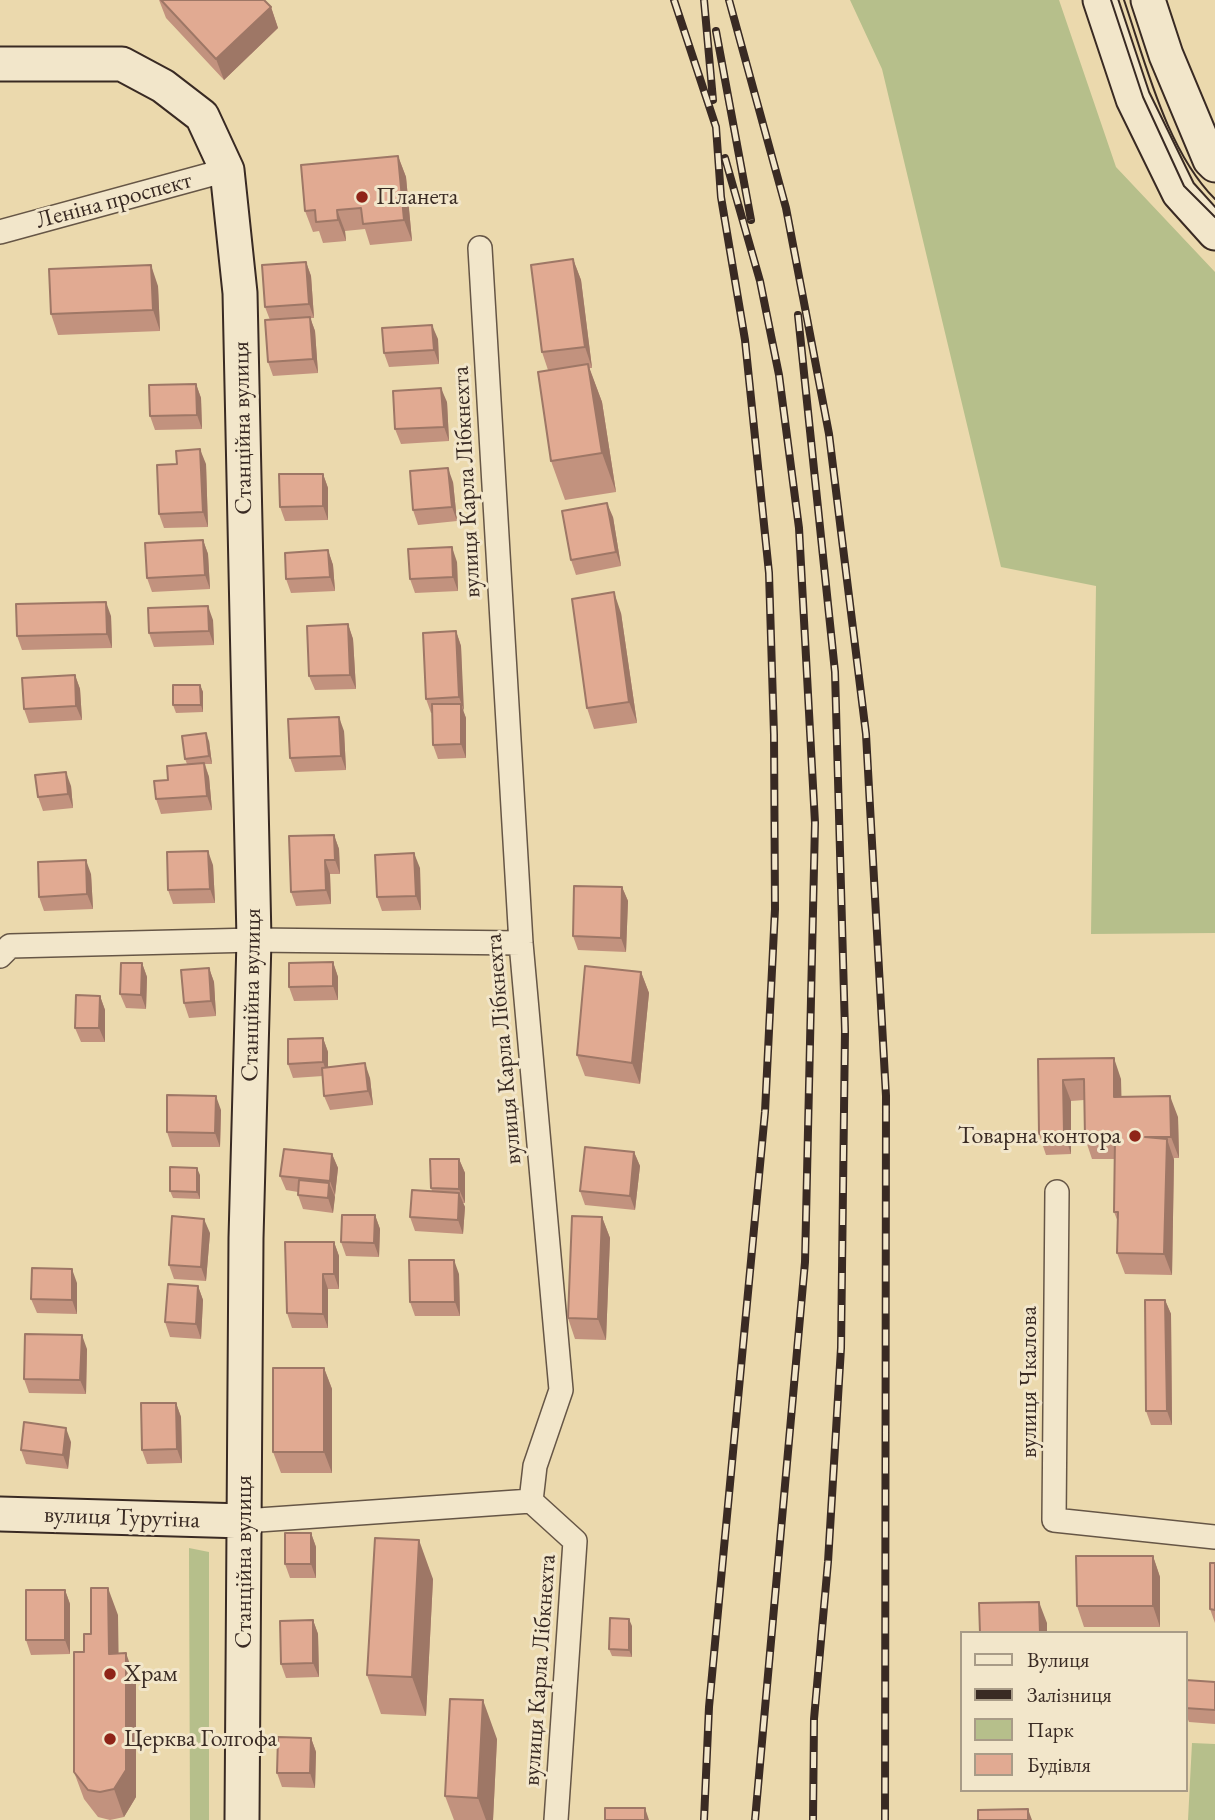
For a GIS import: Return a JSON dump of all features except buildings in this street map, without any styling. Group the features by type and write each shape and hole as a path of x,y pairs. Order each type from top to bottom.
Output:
{"street":[{"path":"1100,0 1133,99 1179,193 1215,233"},
{"path":"1148,0 1166,55 1210,160 1215,165"},
{"name":"Станційна вулиця","path":"0,64 122,64 163,86 202,116 227,170 240,293 254,940 246,1238 242,1820"},
{"name":"Леніна проспект","path":"0,232 227,170"},
{"name":"вулиця Карла Лібкнехта","path":"480,248 521,943 561,1390 535,1466 531,1501 575,1541 556,1820"},
{"path":"0,956 10,946 254,940 521,943"},
{"name":"вулиця Чкалова","path":"1057,1192 1054,1520 1215,1537"},
{"path":"244,1521 531,1501"},
{"name":"вулиця Турутіна","path":"0,1514 244,1521"}],"green space":[{"path":"850,0 1059,0 1116,167 1215,272 1215,933 1091,934 1096,586 1001,567 882,69"},
{"path":"189,1548 209,1552 209,1820 190,1820"},
{"path":"1192,1743 1215,1744 1215,1820 1188,1820"}],"tram line":[{"path":"1111,0 1143,97 1184,186 1215,217"},
{"path":"1124,0 1171,132 1198,179 1215,199"}],"railway":[{"path":"674,0 716,127 721,197 745,340 769,573 774,735 775,909 765,1112 709,1707 704,1820"},
{"path":"704,0 713,100"},
{"path":"729,0 786,208 829,434 866,734 886,1096 885,1820"},
{"path":"716,31 751,220"},
{"path":"725,158 760,281 779,375 799,528 815,823 805,1262 755,1820"},
{"path":"798,315 835,672 845,1031 841,1348 828,1562 814,1719 813,1820"}],"place":[{"name":"Планета","path":"362,197"},
{"name":"Товарна контора","path":"1135,1136"},
{"name":"Храм","path":"110,1674"},
{"name":"Церква Голгофа","path":"110,1739"}]}
